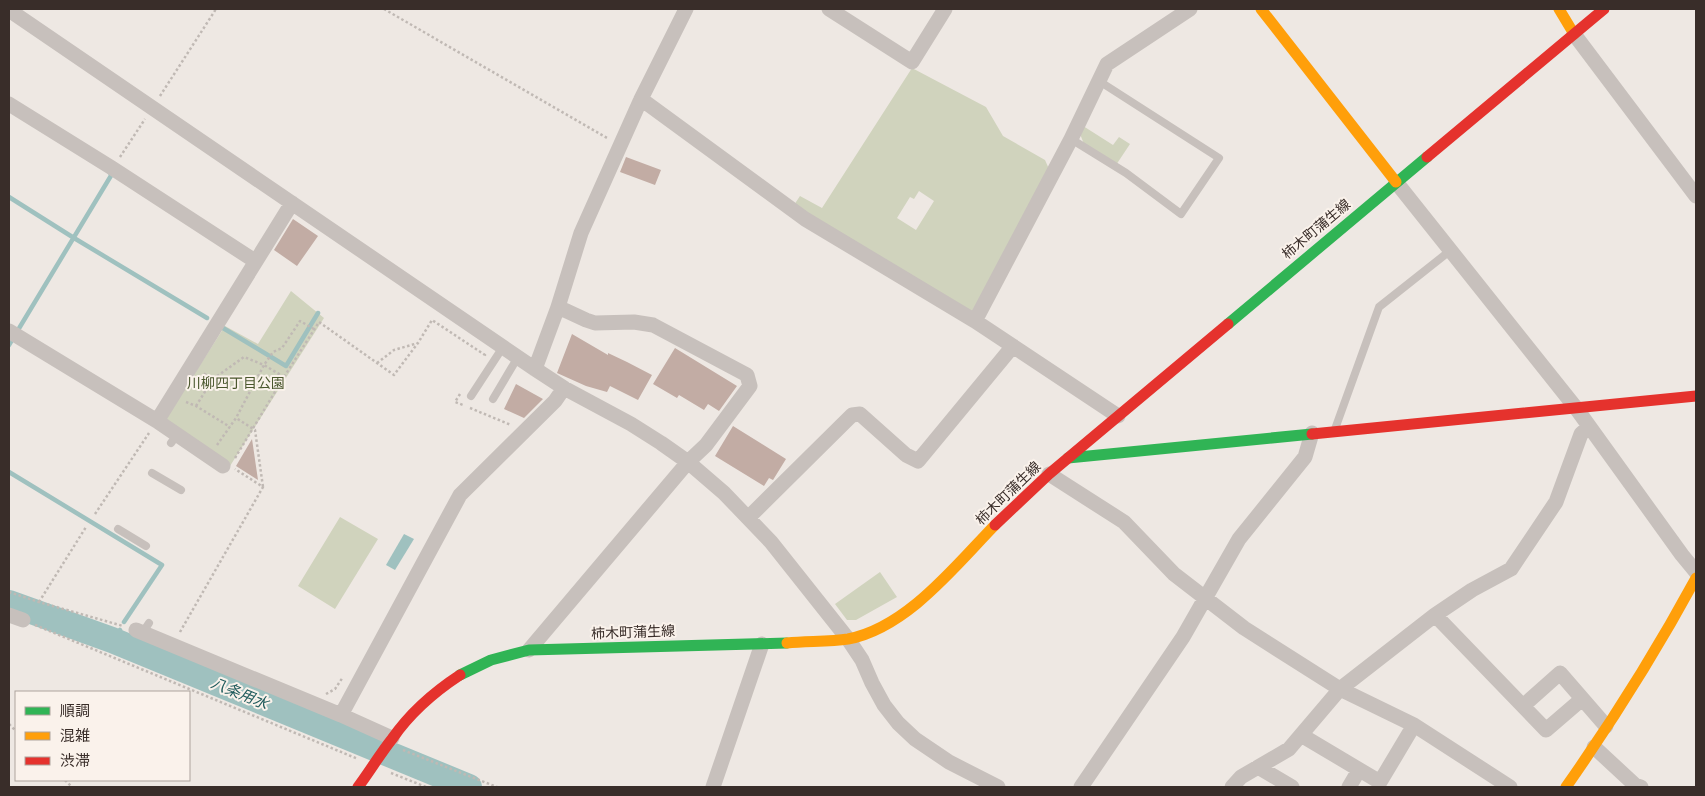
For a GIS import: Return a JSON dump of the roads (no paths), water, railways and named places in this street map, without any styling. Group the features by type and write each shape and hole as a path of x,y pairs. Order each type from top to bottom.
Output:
{"main road":[{"path":"1261,9 1396,182"},
{"path":"1559,9 1574,34"},
{"name":"柿木町蒲生線","path":"358,787 390,741 421,705 440,688 467,671 491,660 529,650 762,644 848,639 873,632 897,618 922,600 1010,510 1049,474 1604,9"},
{"path":"1068,458 1696,396"},
{"path":"1566,787 1594,747 1696,578"}],"street":[{"path":"535,369 558,307 580,233 641,99 686,9"},
{"path":"829,9 912,62 944,9"},
{"path":"974,321 1071,138 1107,64 1190,9"},
{"path":"9,10 535,369 564,388 631,424 688,462 749,517 771,542 848,639 862,660 884,705 898,723 916,739 949,762 998,787"},
{"path":"1574,34 1696,196"},
{"path":"641,99 805,219 974,321 1118,416"},
{"path":"9,104 255,261"},
{"path":"1396,182 1576,408 1696,572"},
{"path":"157,421 292,203"},
{"path":"529,650 688,462 706,445 750,386 747,375 653,325 634,322 595,323 558,307"},
{"path":"9,331 30,339 157,421 174,439 227,466"},
{"path":"749,517 852,415 860,414 906,455 918,461 1013,346"},
{"path":"341,715 460,495 555,401 564,388"},
{"path":"1232,787 1241,777 1289,749 1340,688 1435,615 1472,590 1510,569 1556,502 1581,434 1589,427"},
{"path":"1081,787 1183,637 1239,539 1305,457 1312,433"},
{"path":"1049,474 1124,522 1174,574 1244,628 1340,688 1414,725 1510,787"},
{"path":"9,615 24,620"},
{"path":"1435,615 1546,730 1582,699"},
{"path":"143,628 341,715 390,741"},
{"path":"713,787 762,644"},
{"path":"1523,706 1560,673 1606,726"},
{"path":"1301,735 1380,782 1414,725"},
{"path":"1594,747 1635,785 1641,787"},
{"path":"1258,767 1292,787"},
{"path":"1349,787 1359,770"}],"lane":[{"path":"1071,138 1126,173 1181,214 1220,158 1100,81"},
{"path":"1334,431 1379,307 1451,250"},
{"path":"471,396 502,347"},
{"path":"493,399 518,357"},
{"path":"152,473 181,490"},
{"path":"118,529 146,546"}],"water":[{"path":"404,534 414,539 395,570 386,565"}],"waterway":[{"path":"9,345 112,174 110,173"},
{"path":"9,197 207,318"},
{"path":"223,328 286,366 318,313"},
{"path":"9,472 162,565 124,622"},
{"name":"八条用水","path":"9,603 112,640 469,787"},
{"path":"112,640 120,630"}],"park label":[{"name":"川柳四丁目公園","path":"236,383"}]}
